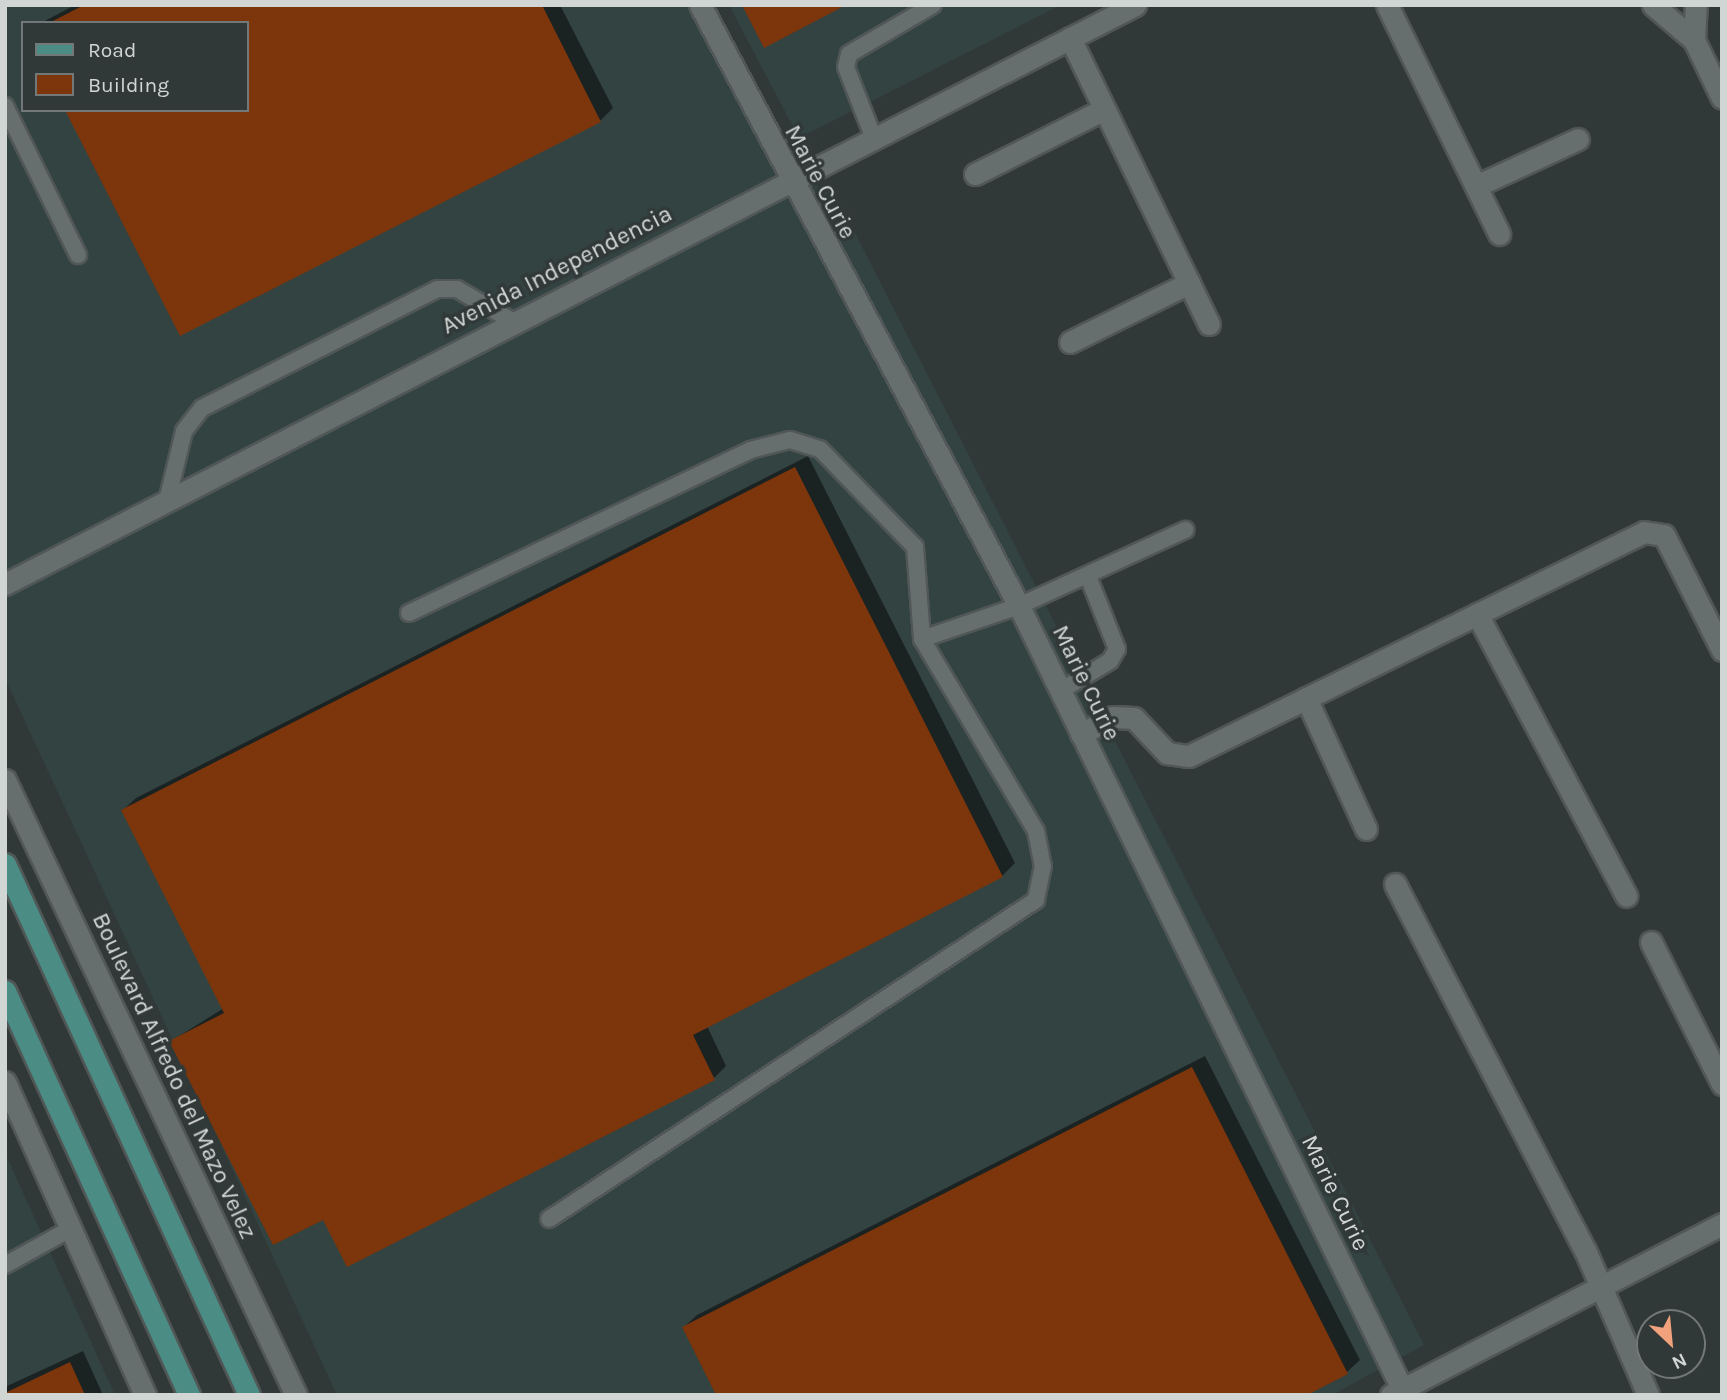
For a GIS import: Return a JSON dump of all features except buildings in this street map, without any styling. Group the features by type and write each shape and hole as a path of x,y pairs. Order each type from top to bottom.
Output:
{"main road":[{"path":"5,864 249,1395"},
{"path":"5,991 189,1395"}],"street":[{"name":"Marie Curie","path":"700,5 788,180 1019,606 1399,1393"},
{"name":"Avenida Independencia","path":"5,584 873,136 1135,5"},
{"path":"1387,5 1500,234"},
{"path":"1653,5 1694,40 1722,98"},
{"path":"1694,40 1696,5"},
{"path":"1070,38 1209,324"},
{"path":"975,174 1104,109"},
{"path":"1476,186 1578,139"},
{"path":"1070,342 1189,283"},
{"path":"1081,734 1113,717 1134,718 1167,753 1189,756 1477,614 1654,531 1664,535 1722,650"},
{"path":"1477,614 1626,896"},
{"path":"1306,698 1366,829"},
{"name":"Boulevard Alfredo del Mazo Velez","path":"5,780 296,1395"},
{"path":"1395,884 1600,1286 1648,1395"},
{"path":"1651,943 1722,1084"},
{"path":"5,1082 145,1395"},
{"path":"1399,1393 1722,1224"}],"lane":[{"path":"873,136 846,67 849,54 933,5"},
{"path":"5,106 78,255"},
{"path":"167,501 184,431 202,408 438,289 457,289 514,322"},
{"path":"409,613 750,450 790,440 820,449 915,547 922,639 1036,831 1043,866 1036,901 549,1219"},
{"path":"922,639 1019,606 1185,530"},
{"path":"1060,691 1110,661 1117,649 1088,576"},
{"path":"5,1265 72,1228"}],"shaded area":[{"path":"5,5 709,5 798,175 835,194 1424,1345 1332,1395 337,1395 5,678"},
{"path":"729,5 1061,5 799,138"},
{"path":"5,1153 115,1395 5,1395"}]}
